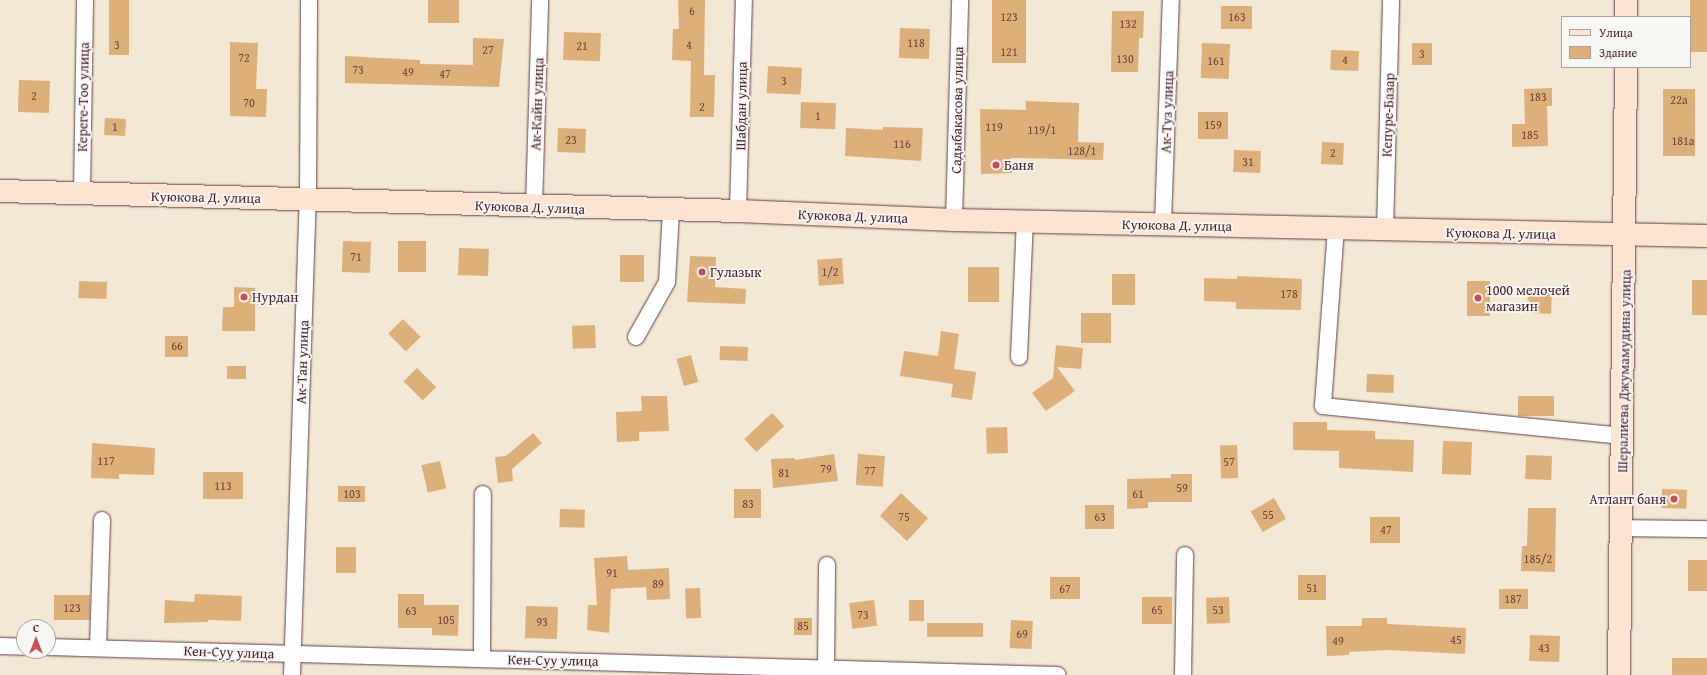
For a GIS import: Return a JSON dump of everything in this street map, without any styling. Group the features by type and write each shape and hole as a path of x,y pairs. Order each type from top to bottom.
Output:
{"street":[{"name":"Кереге-Тоо улица","path":"82,194 85,0"},
{"name":"Ак-Тан улица","path":"292,675 308,199 309,0"},
{"name":"Ак-Кайн улица","path":"534,208 540,0"},
{"name":"Шабдан улица","path":"738,211 744,0"},
{"name":"Садыбакасова улица","path":"954,220 960,0"},
{"name":"Ак-Туз улица","path":"1163,224 1171,0"},
{"name":"Кепуре-Базар","path":"1385,231 1391,0"},
{"path":"1626,0 1626,16"},
{"name":"Шералиева Джумамудина улица","path":"1619,675 1622,528 1626,68"},
{"name":"Куюкова Д. улица","path":"0,191 308,199 534,208 738,211 1025,222 1336,228 1385,231 1707,236"},
{"path":"636,336 667,282 671,210"},
{"path":"1019,357 1025,222"},
{"path":"1336,228 1323,406 1623,436"},
{"path":"482,659 483,494"},
{"path":"98,648 102,520"},
{"path":"1622,528 1707,529"},
{"path":"1184,675 1185,555"},
{"path":"826,668 827,565"},
{"path":"0,646 16,647"},
{"name":"Кен-Суу улица","path":"56,647 826,668 941,673 1058,675"}],"building":[{"path":"109,0 129,0 129,55 109,55"},
{"path":"428,0 459,0 459,23 428,23"},
{"path":"678,0 705,0 704,75 715,75 714,117 690,117 691,61 672,60 673,29 679,29"},
{"path":"992,0 1026,0 1026,63 992,63"},
{"path":"1690,0 1707,0 1707,52 1691,52"},
{"path":"1221,6 1252,6 1252,29 1221,29"},
{"path":"1112,11 1144,11 1143,38 1139,38 1138,72 1111,72"},
{"path":"900,28 930,29 929,59 899,58"},
{"path":"564,32 601,33 600,61 563,60"},
{"path":"473,38 504,39 499,87 345,83 345,56 420,60 420,64 473,65"},
{"path":"230,42 258,43 256,89 267,89 266,117 230,116"},
{"path":"1202,43 1230,44 1229,79 1201,78"},
{"path":"1412,43 1432,43 1432,65 1412,65"},
{"path":"1331,50 1359,51 1358,71 1330,70"},
{"path":"768,66 802,68 801,95 767,93"},
{"path":"19,80 50,81 49,113 18,112"},
{"path":"1552,88 1552,106 1547,106 1548,146 1512,147 1512,124 1525,124 1524,89"},
{"path":"1663,89 1695,89 1695,156 1663,156"},
{"path":"1026,101 1079,103 1078,142 1104,143 1103,160 1011,158 1012,173 981,174 980,109 1026,110"},
{"path":"801,102 836,103 835,129 800,128"},
{"path":"1198,112 1228,112 1228,139 1198,139"},
{"path":"105,118 126,119 125,136 104,135"},
{"path":"883,127 923,128 921,161 845,156 846,128 883,130"},
{"path":"558,128 586,129 585,153 557,152"},
{"path":"1322,142 1344,143 1343,165 1321,164"},
{"path":"1234,150 1261,151 1260,173 1233,172"},
{"path":"343,241 371,242 370,273 342,272"},
{"path":"398,241 426,241 426,272 398,272"},
{"path":"459,248 489,249 488,276 458,275"},
{"path":"620,255 644,255 644,282 620,282"},
{"name":"Гулазык","path":"690,256 716,257 715,287 746,289 745,304 687,302"},
{"path":"842,258 844,284 819,286 817,260"},
{"path":"968,267 999,267 999,302 968,302"},
{"path":"1112,274 1135,274 1135,305 1112,305"},
{"path":"1237,276 1302,279 1301,310 1236,309 1236,302 1204,301 1204,278 1237,279"},
{"path":"1692,280 1707,280 1707,315 1692,315"},
{"path":"79,281 107,282 106,299 78,298"},
{"name":"1000 мелочей магазин","path":"1467,281 1490,281 1490,316 1467,316"},
{"name":"Нурдан","path":"234,287 255,288 255,331 222,331 223,307 234,307"},
{"path":"1528,287 1552,288 1551,314 1527,313"},
{"path":"1081,313 1111,313 1111,343 1081,343"},
{"path":"403,319 421,337 406,352 388,334"},
{"path":"595,325 596,348 573,349 572,326"},
{"path":"941,331 959,334 954,369 976,372 972,400 951,397 953,384 900,376 904,351 938,356"},
{"path":"165,336 188,336 188,357 165,357"},
{"path":"1056,345 1083,348 1081,369 1057,367 1075,391 1046,411 1032,393 1053,378"},
{"path":"720,346 748,347 747,361 720,360"},
{"path":"691,355 698,382 684,386 677,359"},
{"path":"227,366 246,366 246,379 227,379"},
{"path":"417,368 436,387 423,401 404,381"},
{"path":"1367,374 1394,375 1393,393 1366,392"},
{"path":"641,396 667,396 669,431 639,432 639,441 617,442 616,412 642,411"},
{"path":"1518,396 1554,396 1554,416 1518,416"},
{"path":"772,413 784,426 756,452 744,439"},
{"path":"1293,422 1327,422 1327,430 1375,431 1375,439 1414,440 1413,472 1339,468 1339,451 1293,450"},
{"path":"1007,427 1008,453 987,454 986,428"},
{"path":"533,433 542,443 512,469 513,481 498,483 495,457 506,456"},
{"path":"1443,441 1472,442 1471,475 1442,474"},
{"path":"92,443 155,448 154,475 119,474 119,479 91,478"},
{"path":"1237,445 1238,478 1221,479 1220,446"},
{"path":"834,454 838,481 773,488 771,459 795,458 795,460"},
{"path":"858,454 885,456 883,487 856,485"},
{"path":"1526,455 1552,456 1551,480 1525,479"},
{"path":"440,461 446,488 428,493 421,465"},
{"path":"203,472 243,472 243,499 203,499"},
{"path":"1171,474 1192,474 1192,502 1148,502 1148,508 1127,509 1127,479 1171,478"},
{"path":"338,486 365,486 365,502 338,502"},
{"path":"734,489 761,489 761,518 734,518"},
{"name":"Атлант баня","path":"1662,489 1687,490 1686,509 1661,508"},
{"path":"901,493 928,518 907,541 880,516"},
{"path":"1274,498 1286,519 1263,532 1251,512"},
{"path":"1085,505 1114,505 1114,529 1085,529"},
{"path":"1528,508 1556,508 1555,572 1521,571 1522,546 1527,546"},
{"path":"560,509 585,510 584,528 559,527"},
{"path":"1370,517 1400,517 1400,543 1370,543"},
{"path":"336,547 356,547 356,573 336,573"},
{"path":"627,556 628,570 669,568 670,599 647,600 646,587 611,589 609,633 587,630 588,605 597,605 594,558"},
{"path":"1688,560 1707,560 1707,591 1688,591"},
{"path":"1298,575 1326,575 1326,600 1298,600"},
{"path":"1050,577 1080,577 1080,599 1050,599"},
{"path":"700,588 701,618 686,619 685,589"},
{"path":"1499,589 1528,589 1528,609 1499,609"},
{"path":"195,594 242,596 241,621 208,620 208,622 164,623 165,600 194,602"},
{"path":"398,594 424,594 424,605 459,605 458,636 432,635 432,628 398,628"},
{"path":"54,595 90,595 90,620 54,619"},
{"path":"1142,597 1172,597 1172,624 1142,624"},
{"path":"1229,597 1230,623 1207,624 1206,598"},
{"path":"874,600 877,626 852,629 849,603"},
{"path":"909,600 924,600 924,621 909,621"},
{"path":"526,606 558,607 557,639 525,638"},
{"path":"794,618 812,618 812,635 794,635"},
{"path":"1362,618 1387,618 1387,624 1466,628 1465,654 1387,650 1349,652 1349,655 1327,656 1326,626 1362,626"},
{"path":"1011,620 1033,621 1032,649 1010,648"},
{"path":"927,623 983,623 983,637 927,637"},
{"path":"1530,635 1560,636 1559,662 1529,661"},
{"path":"1672,658 1707,658 1707,675 1672,675"}],"place":[{"name":"Баня","path":"996,165"},
{"name":"Гулазык","path":"702,272"},
{"name":"Нурдан","path":"244,297"},
{"name":"1000 мелочей магазин","path":"1478,298"},
{"name":"Атлант баня","path":"1674,499"}]}
